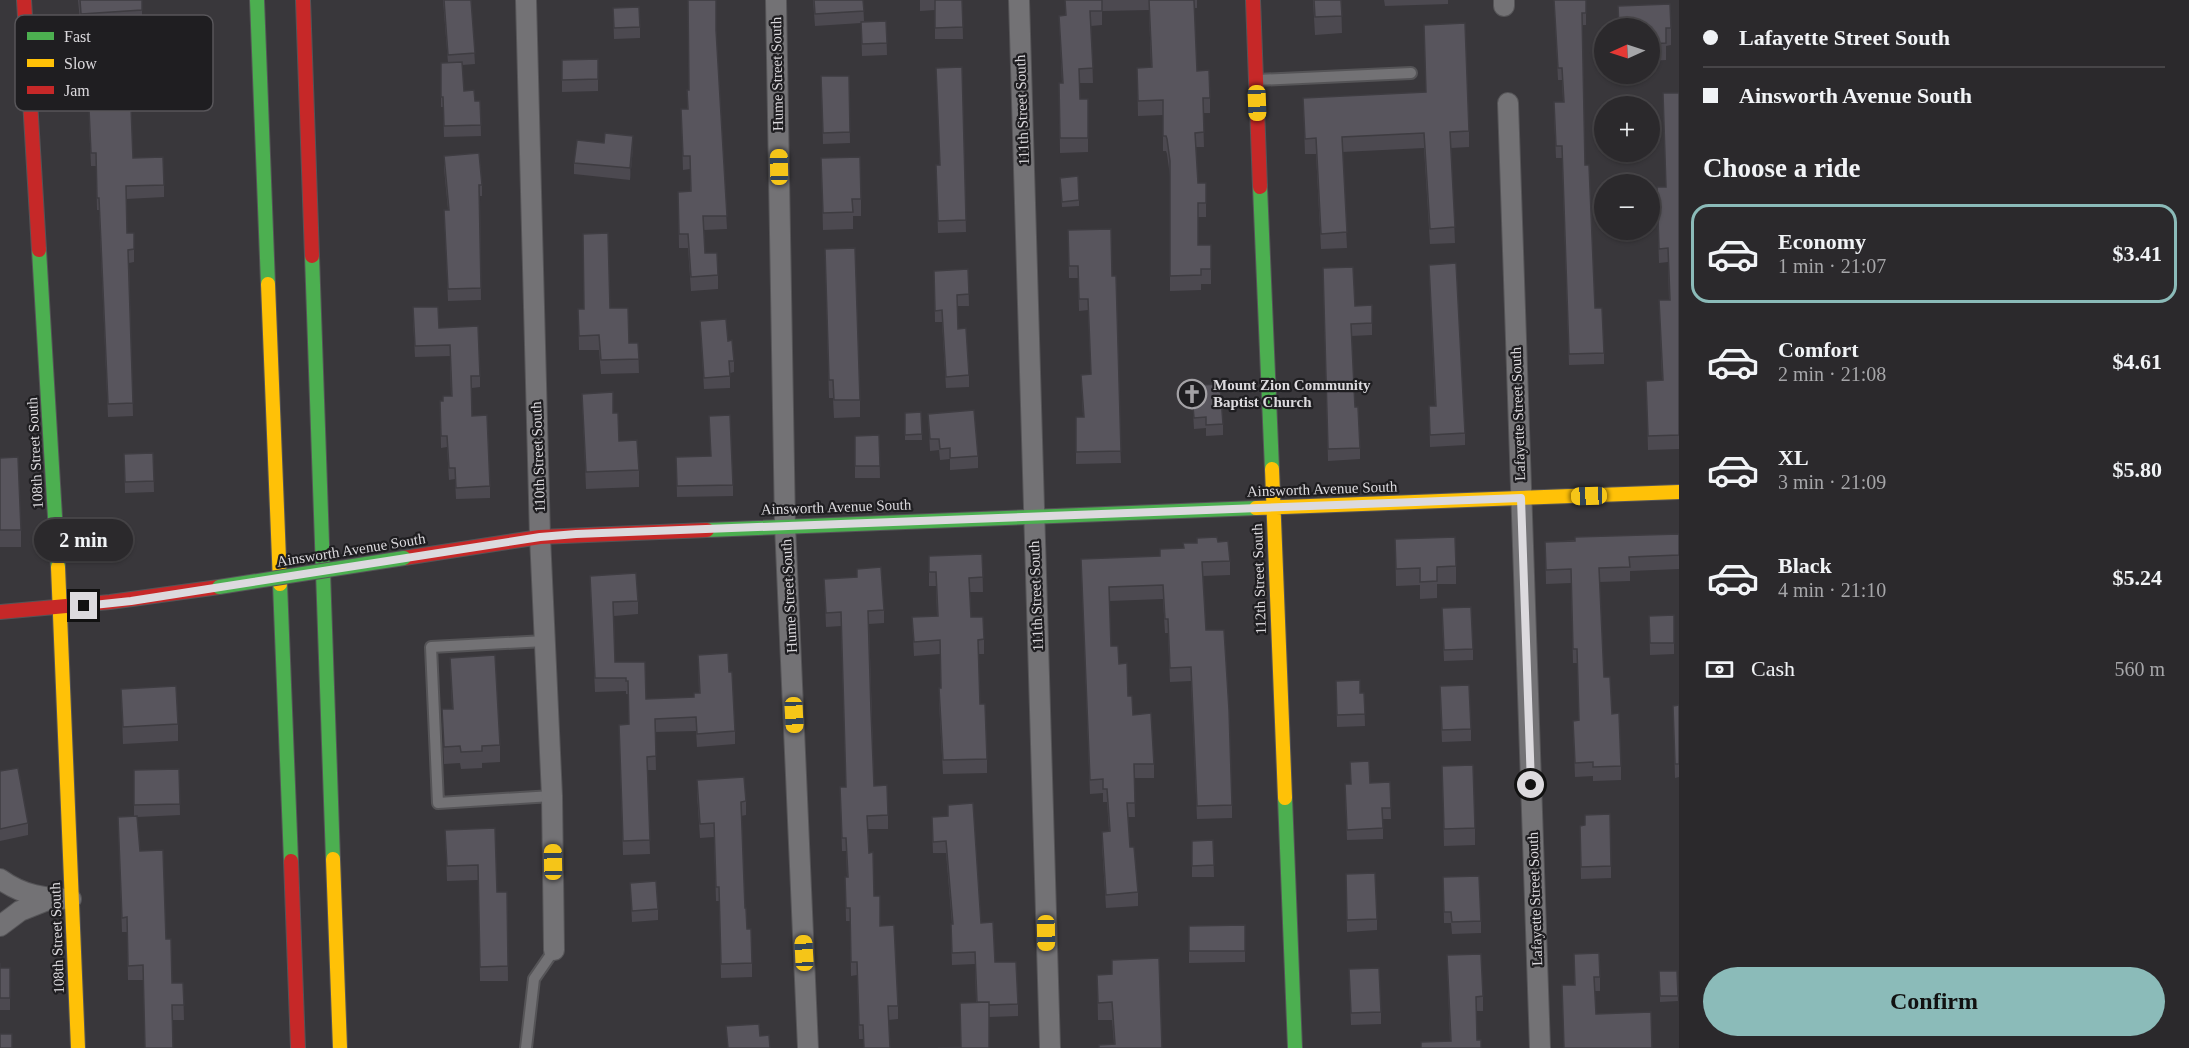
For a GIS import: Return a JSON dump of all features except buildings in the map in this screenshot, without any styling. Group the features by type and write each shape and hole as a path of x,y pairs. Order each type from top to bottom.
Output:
{"main road":[{"name":"108th Street South","path":"24,0 25,15"},
{"path":"257,0 298,1048"},
{"path":"303,0 340,1048"},
{"name":"112th Street South","path":"1253,0 1295,1048"},
{"name":"108th Street South","path":"31,111 61,609 78,1048"},
{"name":"Ainsworth Avenue South","path":"0,612 61,609 131,601 540,537 785,525 1034,518 1679,492"}],"street":[{"name":"110th Street South","path":"526,0 540,537 552,796 554,950"},
{"name":"Hume Street South","path":"776,0 785,525 808,1048"},
{"name":"111th Street South","path":"1018,0 1050,1048"},
{"name":"Lafayette Street South","path":"1508,103 1540,1048"},
{"path":"0,879 16,890 50,899 71,899"},
{"path":"0,926 20,911 50,899"}],"lane":[{"path":"1256,80 1411,73"},
{"path":"545,641 431,647 438,802 552,796"},
{"path":"526,1048 534,979 554,950"}],"traffic: fast":[{"path":"257,0 268,284"},
{"path":"1260,187 1272,469"},
{"path":"39,250 58,567"},
{"path":"312,256 333,859"},
{"path":"707,530 1256,508"},
{"path":"219,587 404,558"},
{"path":"280,584 291,861"},
{"path":"1285,798 1295,1048"}],"traffic: slow":[{"path":"268,284 280,584"},
{"path":"1272,469 1285,798"},
{"path":"1256,508 1679,492"},
{"path":"58,567 78,1048"},
{"path":"333,859 340,1048"}],"traffic: jam":[{"path":"24,0 25,15"},
{"path":"303,0 312,256"},
{"path":"1253,0 1260,187"},
{"path":"31,111 39,250"},
{"path":"404,558 540,537 707,530"},
{"path":"0,612 110,602 219,587"},
{"path":"291,861 298,1048"}],"place":[{"name":"Mount Zion Community Baptist Church","path":"1192,394"}],"route":[{"path":"84,606 131,601 540,537 576,534 1521,498 1531,785"}]}
